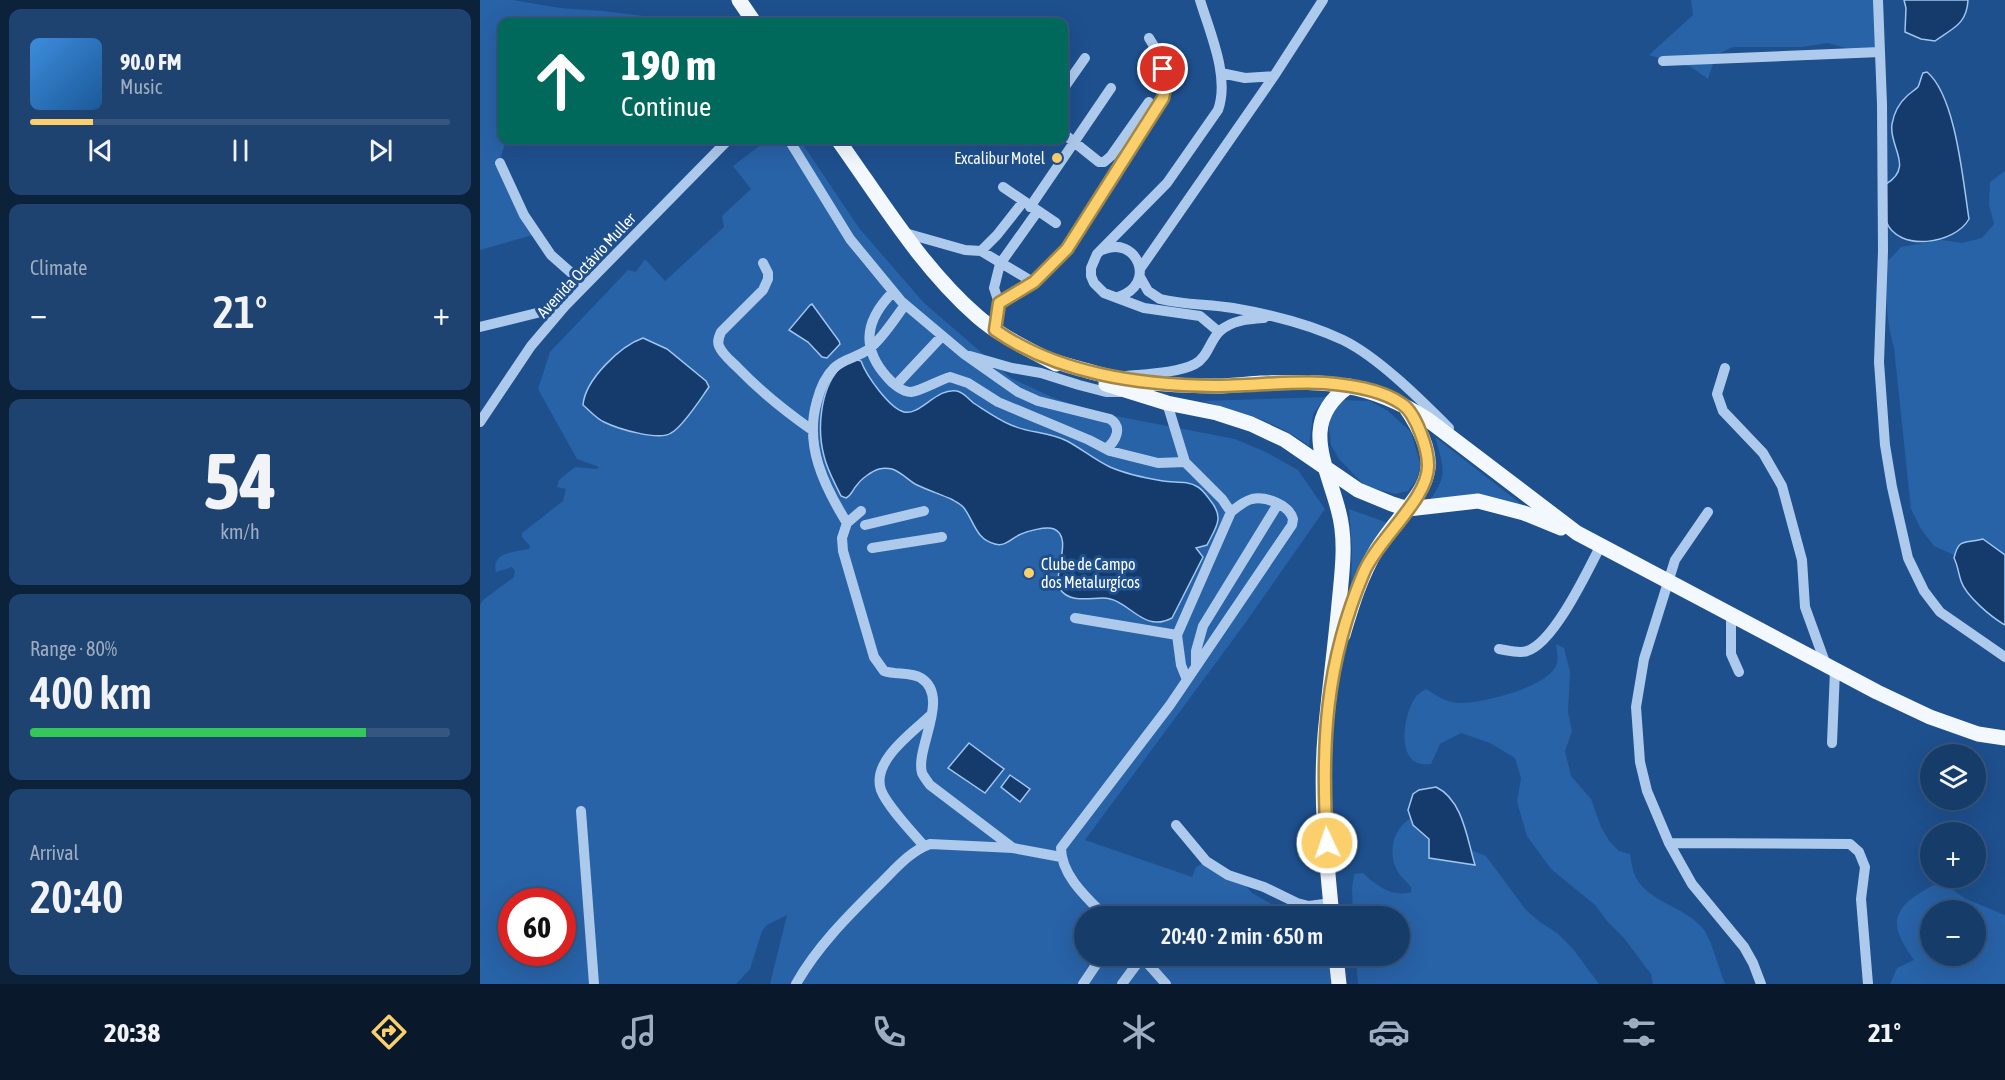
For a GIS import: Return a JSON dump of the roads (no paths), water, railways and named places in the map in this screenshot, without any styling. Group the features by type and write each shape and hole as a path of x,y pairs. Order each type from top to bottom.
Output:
{"main road":[{"path":"739,0 751,18"},
{"path":"841,144 933,270 961,301 995,330 1027,350 1083,377 1167,403 1217,413 1251,424 1285,440 1373,498 1408,509 1478,501 1524,513 1576,533 1930,717 1978,734 2005,738"},
{"path":"1049,360 1115,378 1148,382 1217,386 1305,382 1372,391 1404,405 1427,419 1576,533"},
{"path":"1332,906 1323,783 1325,738 1343,561 1343,536 1339,512 1320,449 1320,426 1336,395 1348,386"},
{"path":"1334,667 1365,571 1378,548 1424,486 1428,465 1423,438 1404,405"},
{"path":"1337,966 1339,984"}],"street":[{"path":"1200,0 1221,73 1222,99 1218,110 1167,183 1096,254 1091,268 1094,283 1104,293 1144,308 1200,316 1219,332"},
{"path":"1118,297 1132,290 1140,273 1323,0"},
{"path":"1878,0 1884,251 1880,362 1885,445 1892,487 1908,558 1924,591 1940,612 2005,657"},
{"path":"999,303 1034,282 1067,249 1163,98 1166,83 1160,55 1149,38"},
{"path":"1663,61 1880,52"},
{"path":"1068,82 1085,58"},
{"path":"1221,73 1245,78 1274,76"},
{"path":"995,330 999,303 994,288 1000,264 1030,207 1111,88"},
{"path":"1068,137 1099,162 1104,162 1111,156 1149,102"},
{"name":"Avenida Octávio Muller","path":"480,422 531,346 566,306 724,144"},
{"path":"791,144 850,239 905,305 964,354 1018,392 1038,401 1115,422 1118,427 1116,436 1106,449"},
{"path":"500,163 524,215 551,255 585,285"},
{"path":"1003,187 1056,223"},
{"path":"981,251 1002,229 1030,207"},
{"path":"905,233 956,248 981,251 1034,282"},
{"path":"1096,254 1113,246 1123,247 1131,252 1137,260 1148,291 1160,299 1232,308 1326,333 1345,341 1366,354 1424,404 1471,453"},
{"path":"763,263 768,273 766,285 721,332 718,345 759,390 812,430"},
{"path":"893,292 874,316 869,338 870,349 882,372 896,385 910,392 950,377 968,383 998,402 1106,449 1158,463 1185,462"},
{"path":"847,523 832,499 820,471 812,430 815,408 826,379 841,363 870,349 905,305"},
{"path":"480,327 566,306"},
{"path":"1115,378 1185,367 1196,363 1210,348 1219,332 1240,321 1274,318"},
{"path":"896,385 942,336"},
{"path":"964,354 1106,392 1133,392"},
{"path":"1725,368 1717,394 1723,411 1763,453 1782,486 1802,560 1804,607 1830,667 1832,743"},
{"path":"1167,403 1185,462 1222,499 1231,512"},
{"path":"1061,853 1170,705 1196,667 1292,525 1292,514 1278,504 1252,499 1243,502 1231,512 1177,635 1181,665 1187,680"},
{"path":"1196,667 1196,651 1203,626 1278,504"},
{"path":"861,511 847,523 842,538 843,551 874,657 884,671 918,676 932,690 931,715 921,763 923,775 930,785 1013,848"},
{"path":"865,525 924,511"},
{"path":"1708,512 1680,550 1668,580 1644,659 1636,707 1640,762 1657,818 1669,843 1692,884 1744,947 1761,984"},
{"path":"872,548 942,537"},
{"path":"1499,649 1526,652 1539,645 1555,626 1601,545"},
{"path":"1731,614 1731,654 1739,672"},
{"path":"1075,618 1177,635"},
{"path":"924,846 899,817 881,789 880,775 883,764 893,750 931,715"},
{"path":"581,811 594,984"},
{"path":"1176,825 1206,861 1228,874 1309,906"},
{"path":"1669,843 1842,842 1855,847 1864,867 1861,899 1868,984"},
{"path":"796,984 810,960 830,935 900,864 924,846 930,844 1013,848 1061,853"},
{"path":"1061,853 1073,880 1096,906"},
{"path":"1083,984 1095,966"},
{"path":"1122,984 1134,966"},
{"path":"1150,966 1166,984"}],"place":[{"name":"Excalibur Motel","path":"1057,158"},
{"name":"Clube de Campo dos Metalurgícos","path":"1029,573"}]}
